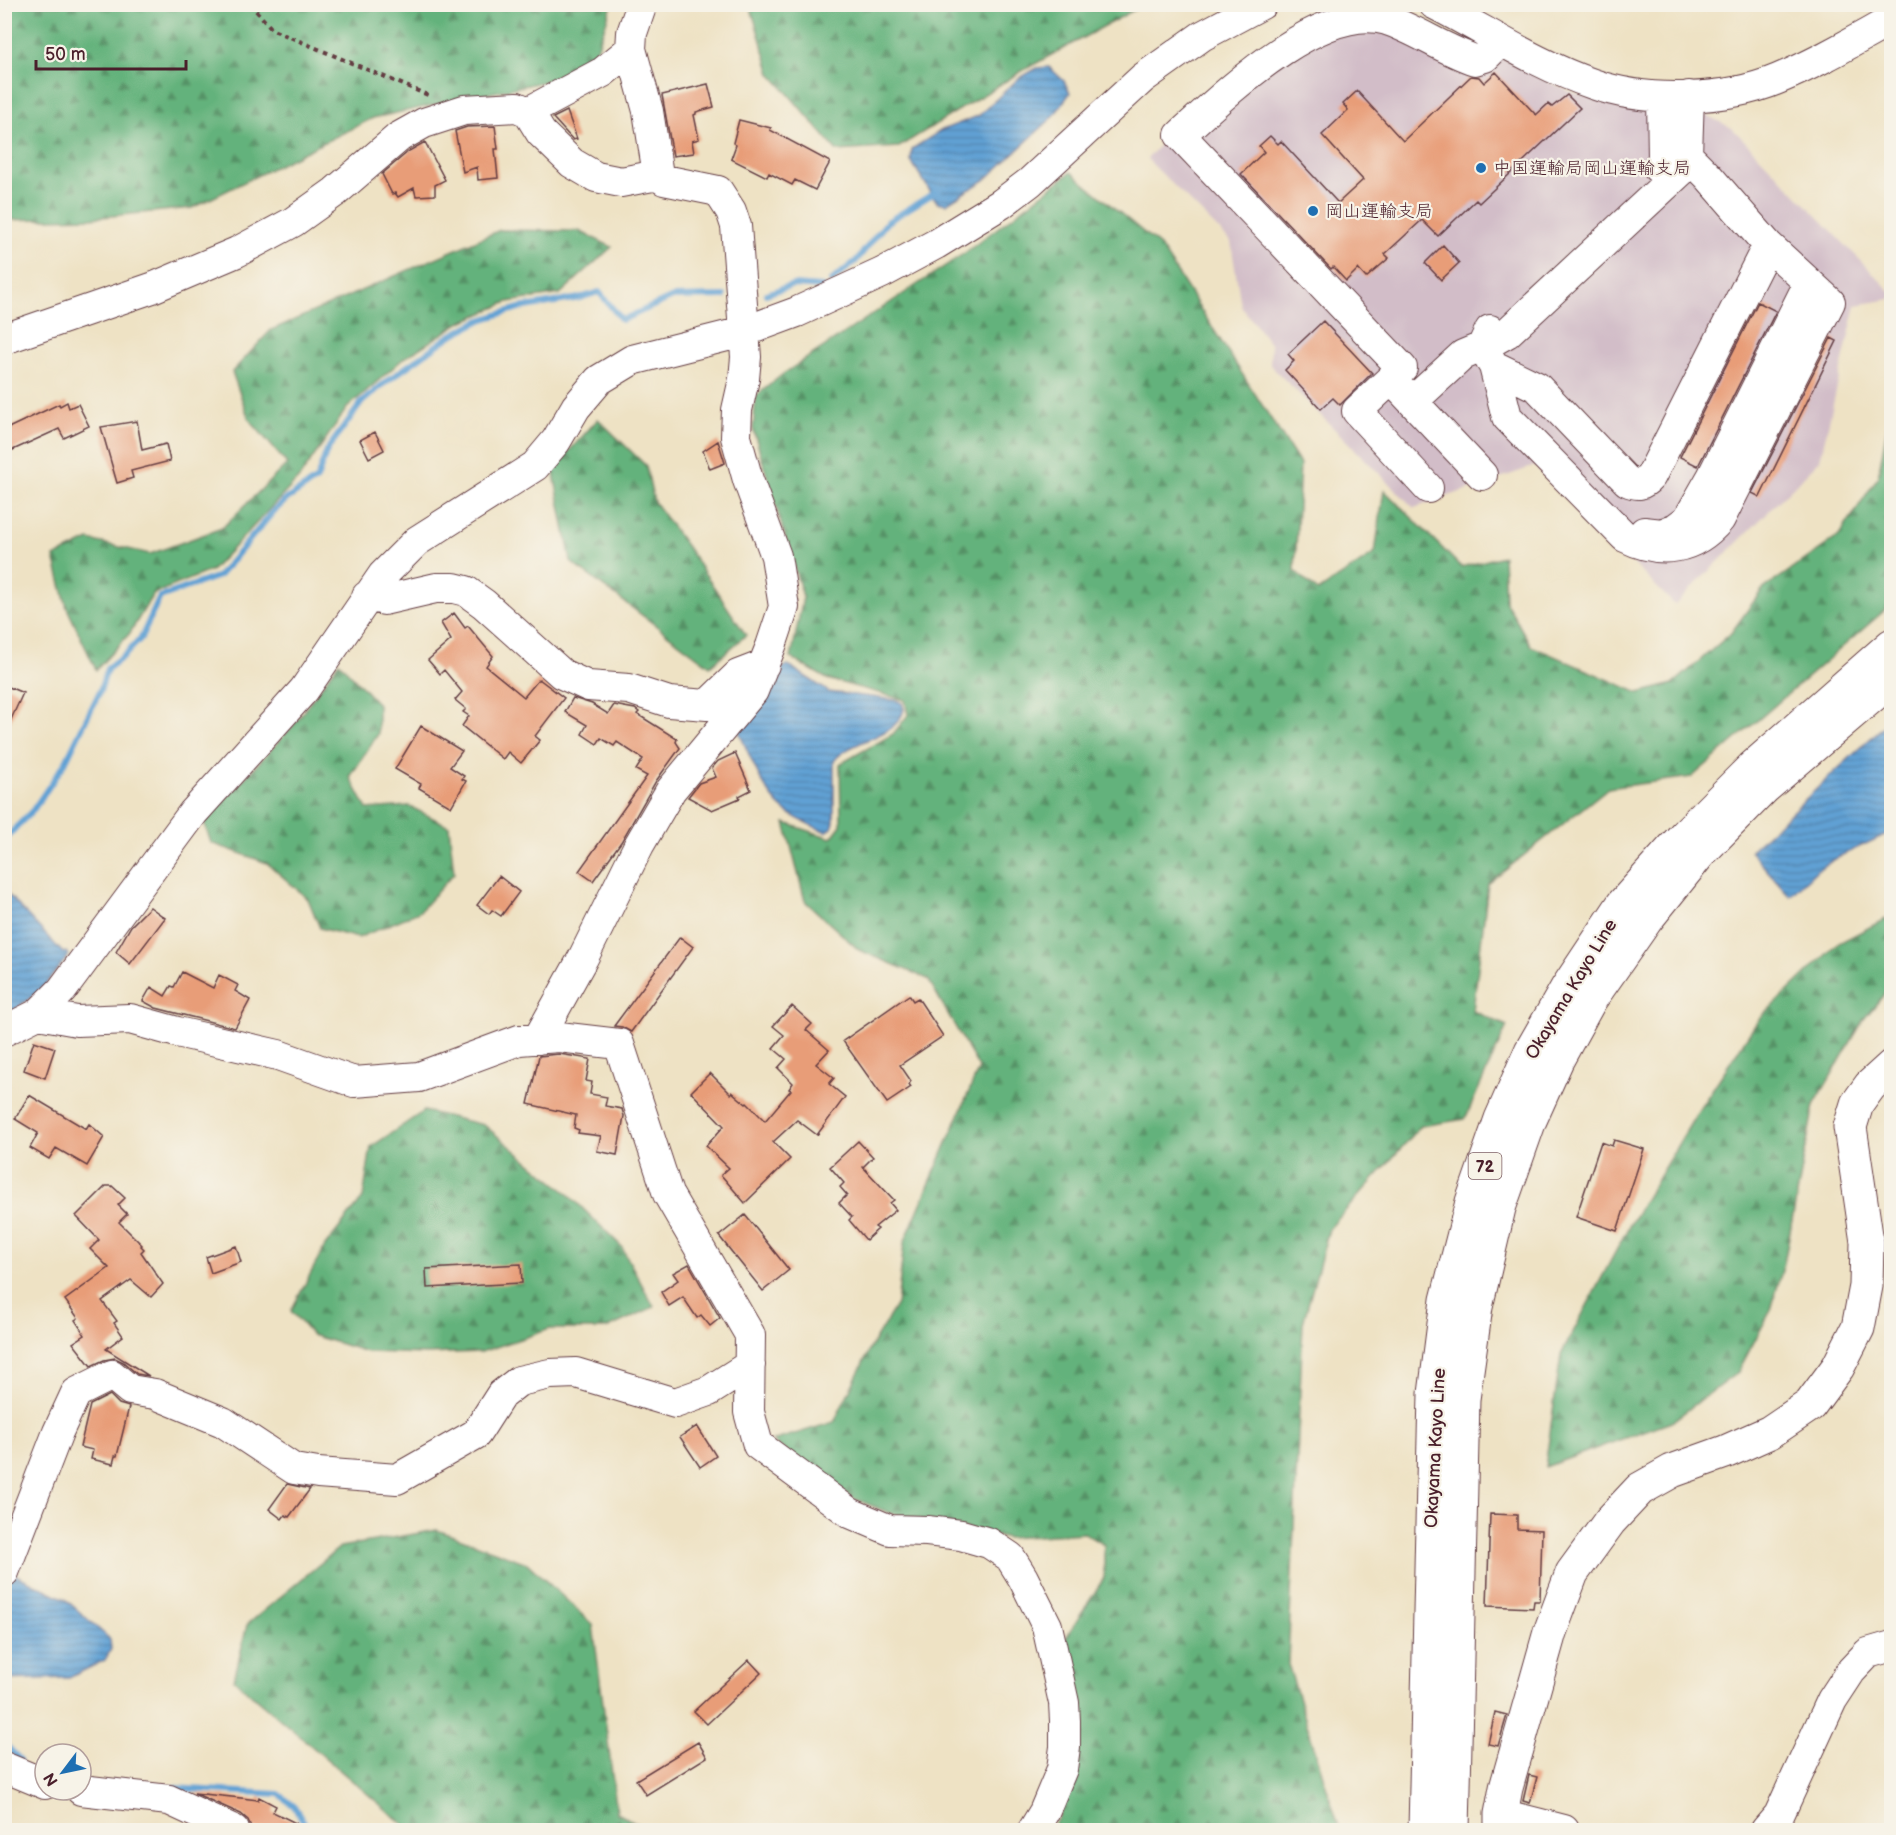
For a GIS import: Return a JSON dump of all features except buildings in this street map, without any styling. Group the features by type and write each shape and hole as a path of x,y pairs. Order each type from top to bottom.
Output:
{"main road":[{"name":"Okayama Kayo Line","path":"1425,1830 1435,1394 1448,1300 1472,1202 1502,1119 1531,1051 1568,988 1623,904 1685,835 1752,768 1892,645"},
{"name":"Okayama Kayo Line","path":"1454,1830 1463,1399 1476,1307 1499,1208 1530,1120 1557,1060 1590,1000 1646,920 1700,853 1764,788 1892,679"},
{"path":"1501,1822 1506,1788 1554,1622 1572,1574 1610,1521 1641,1489 1672,1471 1725,1452 1770,1432 1810,1405 1838,1367 1858,1328 1866,1286 1866,1242 1850,1127 1857,1104 1870,1086 1892,1066"}],"street":[{"path":"538,1039 583,958 639,845 671,789 753,691 784,607 776,556 748,480 736,437 737,410 746,357 736,226 731,210 718,191 664,180 658,175 648,111 631,49 632,33 642,4"},
{"path":"4,1031 38,1014 62,990 193,813 304,690 383,575 417,541 536,466 556,441 576,407 598,380 632,360 743,332 797,312 882,273 936,244 1001,204 1030,182 1143,78 1202,36 1262,4"},
{"path":"1434,4 1554,68 1594,85 1624,92 1676,96 1734,92 1776,81 1892,20"},
{"path":"1428,488 1357,411 1402,368 1180,135 1246,76 1281,50 1322,29 1354,18 1385,20 1475,60 1485,57 1501,41"},
{"path":"528,112 603,72 631,49"},
{"path":"1488,356 1507,333 1682,170 1675,153 1676,96"},
{"path":"4,339 152,288 237,252 293,222 335,192 399,137 424,123 464,110 517,107 528,112 541,133 572,163 596,177 621,182 658,175"},
{"path":"1675,153 1708,176 1788,263"},
{"path":"1413,401 1463,355 1488,356 1537,387 1627,481 1637,485 1644,484 1788,263"},
{"path":"1488,356 1515,411 1628,525 1645,532 1662,534 1688,519 1717,466 1788,263"},
{"path":"1391,378 1482,475"},
{"path":"367,596 384,600 436,588 466,591 484,604 562,674 588,686 629,689 669,702 707,705 738,675 764,665"},
{"path":"38,1014 77,1021 130,1019 278,1055 354,1082 419,1077 519,1040 559,1037 619,1044 668,1194 750,1335 749,1412 758,1445 850,1513 890,1530 961,1535 989,1543 1010,1557 1023,1578 1047,1626 1064,1703 1065,1721 1062,1769 1044,1812 1033,1830"},
{"path":"4,1572 58,1432 76,1393 112,1375 130,1390 154,1394 223,1422 294,1469 397,1479 476,1434 501,1395 519,1381 550,1374 576,1373 675,1403 709,1391 750,1365"},
{"path":"1766,1830 1779,1815 1832,1700 1851,1671 1868,1653 1892,1646"},
{"path":"4,1767 33,1779"},
{"path":"93,1791 169,1800 234,1830"},
{"path":"1501,1822 1564,1830"}],"path":[{"path":"250,4 273,30 464,110"}],"shaded area":[{"path":"1298,26 1460,39 1464,35 1522,69 1568,91 1616,106 1706,115 1732,128 1891,292 1891,299 1856,305 1820,460 1675,605 1535,466 1414,508 1270,365 1271,345 1241,306 1231,242 1147,159 1183,119"}],"green space":[{"path":"4,5 612,5 594,58 556,79 373,118 192,208 91,218 5,220"},
{"path":"750,5 1143,5 1022,71 899,147 837,151 771,74"},
{"path":"1071,172 1160,246 1300,464 1295,571 1318,591 1375,553 1384,490 1461,567 1503,556 1505,601 1531,646 1639,693 1673,684 1731,633 1762,590 1839,536 1878,477 1891,406 1891,605 1692,777 1608,788 1488,884 1473,1011 1507,1026 1465,1119 1421,1126 1329,1229 1303,1323 1288,1664 1340,1830 1051,1830 1059,1816 1074,1773 1081,1730 1062,1644 1104,1578 1104,1545 1084,1533 1008,1538 890,1513 850,1497 772,1441 834,1422 873,1343 897,1304 904,1243 979,1068 928,979 859,950 805,901 785,823 831,838 841,825 840,764 893,734 908,715 905,700 827,679 791,658 803,597 753,429 756,396 783,374 966,252"},
{"path":"500,230 579,231 612,247 560,294 508,302 459,323 403,359 347,408 300,477 212,570 153,594 130,633 96,670 67,608 54,557 89,540 150,554 222,528 287,464 249,419 232,372 271,330"},
{"path":"598,419 646,466 654,502 746,635 710,666 571,562 553,469"},
{"path":"339,662 378,704 378,734 350,777 367,809 409,806 449,826 454,873 419,912 358,938 320,928 308,899 267,863 211,843 204,822 293,726"},
{"path":"1891,916 1891,986 1864,1019 1814,1105 1784,1263 1771,1310 1738,1372 1674,1420 1545,1467 1561,1355 1629,1226 1700,1108 1759,1019 1837,944"},
{"path":"424,1111 484,1125 566,1192 621,1246 654,1307 606,1329 550,1329 481,1352 426,1354 367,1352 312,1335 291,1311 325,1246 363,1198 371,1147"},
{"path":"437,1530 527,1563 593,1625 617,1813 649,1830 410,1830 234,1680 247,1625 340,1547"}],"water":[{"path":"1049,67 1064,81 1070,93 1053,117 985,180 946,204 937,202 911,161 912,149 942,130 978,116 1018,79 1037,68"},
{"path":"788,665 829,692 896,700 902,703 904,709 900,719 893,727 852,747 834,761 834,822 832,828 826,832 795,817 783,809 771,796 738,730 752,720 750,716 780,669"},
{"path":"1886,724 1892,728 1891,832 1840,856 1817,870 1790,896 1750,851"},
{"path":"4,890 63,953 66,952 69,955 41,990 5,1017"},
{"path":"12,1573 65,1599 110,1639 111,1649 105,1660 69,1678 5,1680 4,1592"}],"waterway":[{"path":"831,281 856,261 887,222 939,190"},
{"path":"766,294 793,285 822,287"},
{"path":"4,840 33,810 65,763 100,691 107,669 124,656 141,638 160,597 219,576 273,512 287,499 317,479 327,450 362,402 387,381 450,336 481,320 519,308 580,298 599,292 622,320 673,297 724,296"},
{"path":"4,1743 20,1760"},
{"path":"172,1788 279,1794 294,1806 309,1830"}],"place":[{"name":"中国運輸局岡山運輸支局","path":"1481,168"},
{"name":"岡山運輸支局","path":"1313,211"}]}
